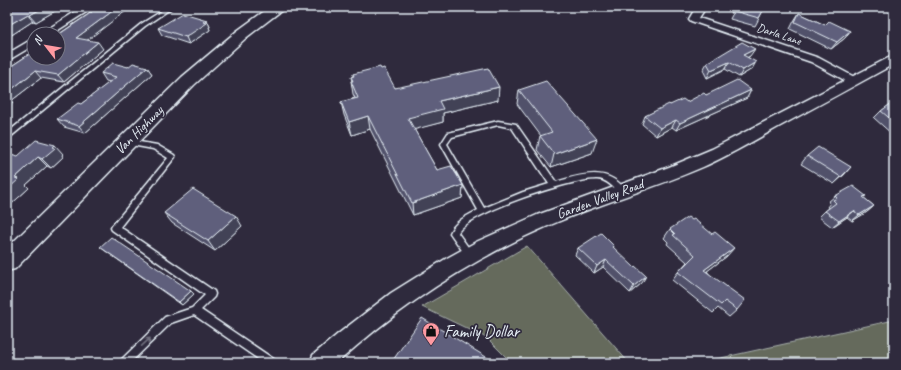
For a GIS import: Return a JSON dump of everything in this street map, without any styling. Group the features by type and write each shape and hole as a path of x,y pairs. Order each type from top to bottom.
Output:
{"main road":[{"name":"Van Highway","path":"7,262 207,64 254,24 279,7"}],"street":[{"path":"58,26 89,7"},
{"name":"Darla Lane","path":"701,7 694,19 815,60 854,81"},
{"path":"7,58 26,46"},
{"name":"Garden Valley Road","path":"322,363 340,346 384,310 433,276 469,254 545,219 622,192 717,154 894,59"}],"lane":[{"path":"7,136 143,25 171,7"},
{"path":"482,211 444,144 450,135 498,123 514,126 554,185"},
{"path":"124,363 168,320 195,311 211,294 115,228 172,157 155,147 127,142"},
{"path":"469,254 454,233 458,225 482,211 554,185 595,176 611,180 622,192"},
{"path":"195,311 272,363"}],"green space":[{"path":"527,246 629,363 512,363 487,338 422,307"},
{"path":"894,320 894,363 698,363"}],"building":[{"path":"10,7 44,7 7,26 7,9"},
{"path":"97,7 118,7 76,38 98,42 58,75 35,71 7,93 7,69 26,56 26,66 66,66 66,30 92,12 89,11"},
{"path":"736,7 765,7 759,18 734,11"},
{"path":"183,13 207,20 203,22 207,23 186,37 158,28"},
{"path":"799,13 825,25 829,21 850,31 837,42 795,22"},
{"path":"742,42 755,49 743,55 756,62 743,70 729,62 711,70 707,63"},
{"path":"113,63 128,67 133,63 147,67 79,126 57,119 78,103 81,104 116,77 101,73"},
{"path":"380,67 381,69 384,68 395,88 488,68 499,87 439,101 443,109 408,118 437,170 451,166 463,185 412,203 368,116 349,122 341,102 358,98 351,81 353,81 351,77 354,76 353,74"},
{"path":"737,80 751,90 680,123 676,120 660,128 645,116 683,99 687,102 704,93 706,95"},
{"path":"546,81 597,139 554,154 540,136 552,132 519,90"},
{"path":"894,102 894,122 881,111"},
{"path":"36,140 55,145 53,147 55,148 42,159 38,157 15,178 19,179 7,190 7,153 18,156"},
{"path":"818,147 851,167 841,177 807,156"},
{"path":"853,186 866,196 863,197 874,206 859,215 854,211 839,221 825,211 836,203 833,200 837,198 835,196"},
{"path":"193,189 236,216 208,241 164,213"},
{"path":"688,217 692,220 694,219 712,234 715,232 734,248 704,270 745,300 737,310 725,301 721,305 678,272 695,255 673,235 675,234 670,229"},
{"path":"601,233 614,246 613,247 646,276 634,286 606,260 597,266 578,248"},
{"path":"111,237 191,291 179,302 100,247"},
{"path":"422,318 496,363 391,363"}],"place":[{"name":"Family Dollar","path":"431,346"}]}
